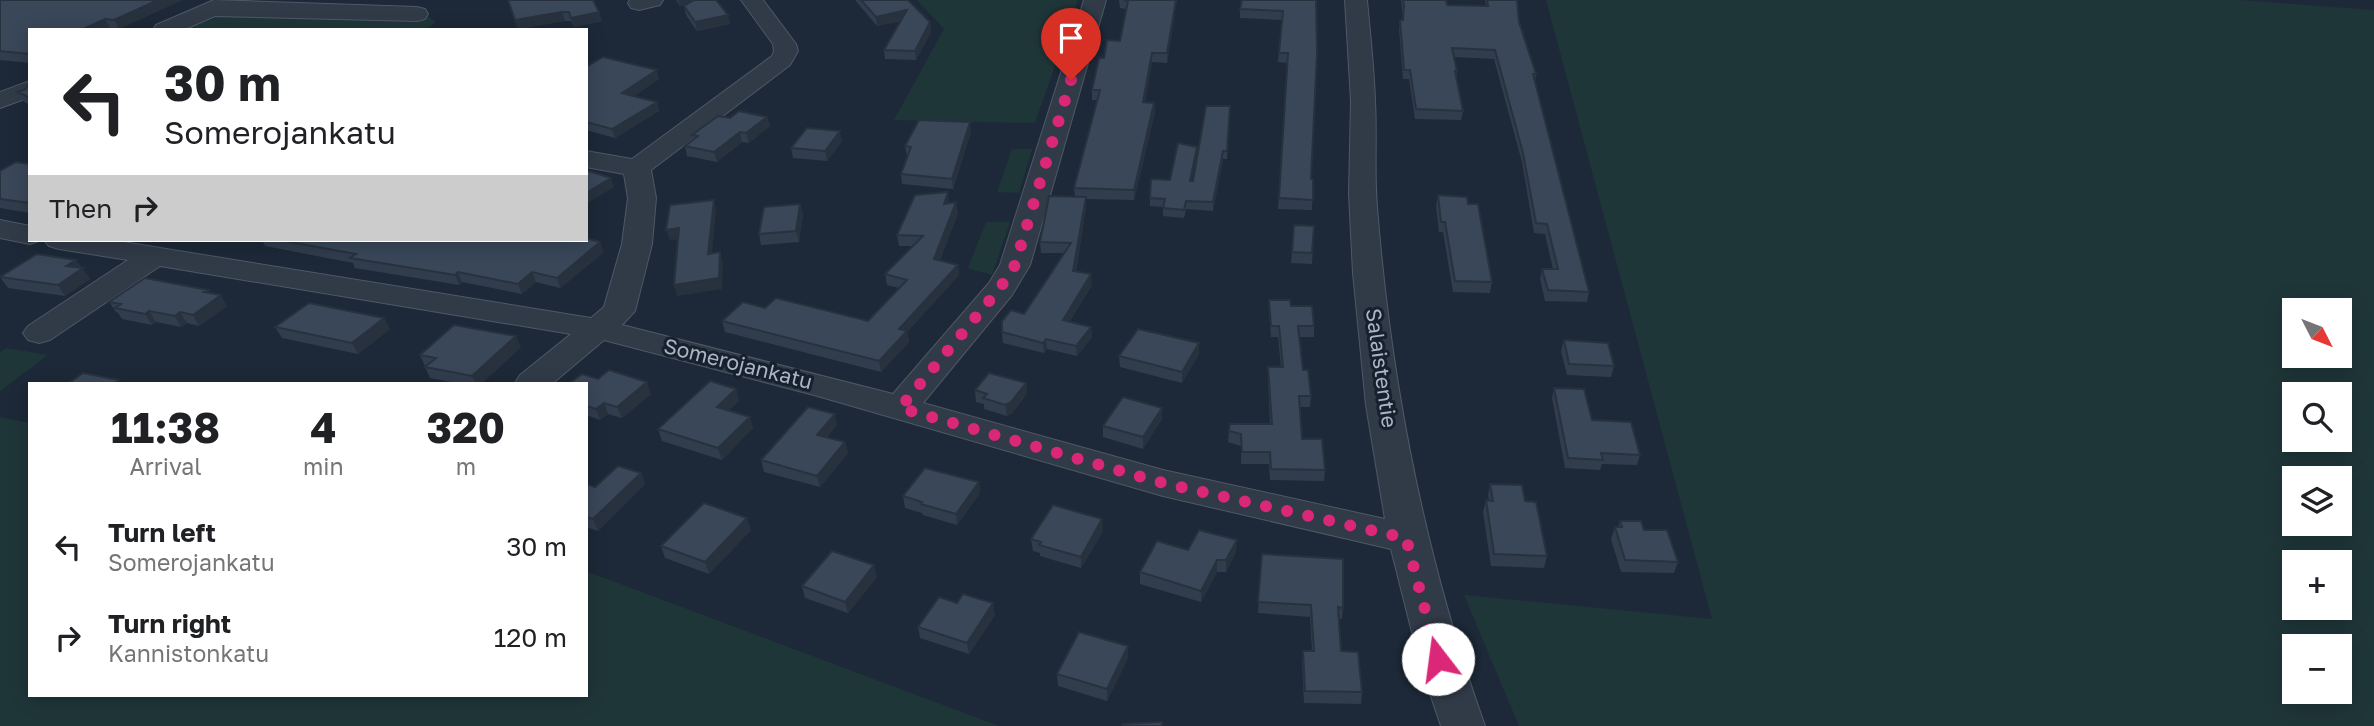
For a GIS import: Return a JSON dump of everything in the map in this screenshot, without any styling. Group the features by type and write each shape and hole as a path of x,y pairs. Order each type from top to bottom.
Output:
{"street":[{"path":"588,159 637,168 782,60 786,51 784,44 752,0"},
{"path":"900,408 1000,288 1015,265 1095,0"},
{"name":"Salaistentie","path":"1356,0 1363,102 1363,204 1377,354 1406,538 1438,659 1463,726"},
{"path":"169,28 223,4 417,14"},
{"path":"0,101 28,89"},
{"path":"533,382 619,311 637,244 642,198 637,168"},
{"path":"0,229 28,234"},
{"name":"Somerojankatu","path":"70,242 598,329 900,408 1163,483 1406,538"},
{"path":"39,333 153,257"}],"green space":[{"path":"917,0 1078,0 1035,123 894,120 944,29"},
{"path":"1546,0 2239,0 2374,10 2374,726 1519,726 1464,595 1712,619"},
{"path":"247,13 429,17 436,22 428,28 185,28 222,16"},
{"path":"1012,149 1032,149 1019,193 997,192"},
{"path":"986,222 1010,222 992,275 968,268"},
{"path":"6,348 48,355 0,391 0,352"},
{"path":"0,417 28,423 28,697 588,697 588,572 999,726 0,726"}],"building":[{"path":"0,0 158,0 114,20 105,19 85,28 28,28 28,54 0,51"},
{"path":"508,0 593,0 599,12 571,18 569,12 562,12 515,20"},
{"path":"694,0 716,0 728,15 695,22 684,6"},
{"path":"861,0 908,0 930,22 915,51 884,50 907,10 876,17"},
{"path":"1124,0 1176,0 1167,53 1152,53 1143,102 1154,103 1134,190 1074,188 1100,90 1092,90 1099,58 1104,58 1107,40 1120,41 1128,1"},
{"path":"1242,0 1316,0 1317,52 1311,179 1313,200 1279,198 1288,53 1279,53 1283,11 1240,9"},
{"path":"1403,0 1446,0 1447,5 1488,6 1487,0 1517,0 1519,22 1536,74 1533,74 1589,292 1548,290 1542,269 1558,269 1547,224 1536,223 1523,153 1495,50 1452,48 1463,111 1416,109 1410,70 1404,70 1400,20 1403,20"},
{"path":"603,57 657,70 622,93 657,102 612,129 588,123 588,66"},
{"path":"28,86 28,97 18,92"},
{"path":"1206,106 1230,106 1227,151 1223,151 1213,202 1186,201 1184,210 1163,208 1165,199 1150,198 1151,179 1170,180 1178,143 1197,147 1190,181 1193,181"},
{"path":"739,111 767,117 746,133 740,132 714,152 685,146 698,136 692,135 718,116 730,118"},
{"path":"919,120 970,122 952,179 901,174 911,147 905,146"},
{"path":"807,128 840,131 825,151 791,148"},
{"path":"16,162 28,164 28,203 0,199 0,171"},
{"path":"588,171 611,178 588,192"},
{"path":"948,192 944,204 956,202 934,259 958,265 899,329 907,331 879,361 722,321 743,302 765,308 776,298 868,321 907,280 885,274 923,236 897,235 915,195"},
{"path":"1438,195 1467,197 1468,204 1478,204 1492,282 1455,281 1445,222 1441,222"},
{"path":"1049,196 1086,197 1073,271 1091,274 1063,320 1091,327 1076,346 1046,339 1043,343 1002,332 1002,321 1011,310 1024,314 1071,243 1040,242"},
{"path":"714,200 708,254 720,252 719,278 674,285 679,228 666,230 670,205"},
{"path":"800,204 796,231 759,234 764,207"},
{"path":"1294,225 1314,226 1312,253 1292,252"},
{"path":"588,239 600,242 557,278 532,272 518,284 458,272 455,275 350,258 356,254 290,242 588,242"},
{"path":"37,254 76,260 66,266 83,268 58,285 0,277"},
{"path":"145,278 221,295 193,315 180,312 175,316 149,311 145,314 115,308 121,304 109,302"},
{"path":"1269,300 1290,300 1291,306 1312,306 1314,326 1298,326 1303,370 1308,370 1311,396 1299,396 1302,439 1322,439 1325,470 1271,469 1270,452 1242,452 1241,434 1229,431 1230,424 1272,424 1268,367 1283,367 1279,326 1271,326"},
{"path":"309,303 384,318 352,343 275,327"},
{"path":"454,325 516,336 472,376 425,367 436,358 420,355"},
{"path":"1138,329 1199,343 1182,372 1119,356"},
{"path":"1564,340 1608,343 1614,366 1569,364"},
{"path":"609,370 647,382 617,407 604,403 596,409 588,407 588,382 571,382 582,374 598,379"},
{"path":"83,373 119,380 116,382 70,382"},
{"path":"989,373 1026,383 1011,402 1005,405 983,398 987,394 975,390"},
{"path":"710,381 736,389 717,407 750,417 718,448 658,429"},
{"path":"1554,388 1584,389 1592,420 1631,422 1640,455 1601,453 1603,460 1568,458"},
{"path":"1123,397 1162,408 1143,437 1103,426"},
{"path":"808,407 835,414 817,435 845,442 817,476 761,460"},
{"path":"618,466 641,473 593,519 588,518 588,485 595,487"},
{"path":"925,468 979,482 956,514 903,496"},
{"path":"1490,484 1522,485 1525,501 1536,502 1547,556 1494,554 1486,500 1493,501"},
{"path":"704,503 747,518 705,562 661,546"},
{"path":"1053,505 1102,519 1081,557 1039,545 1041,542 1031,539"},
{"path":"1620,521 1641,521 1644,530 1667,530 1678,562 1625,560 1615,527 1622,527"},
{"path":"1199,530 1237,540 1226,560 1217,560 1201,591 1140,572 1157,541 1188,550"},
{"path":"832,551 874,565 845,602 802,586"},
{"path":"1262,554 1343,559 1343,608 1338,607 1341,651 1358,652 1362,692 1305,691 1303,651 1314,651 1311,605 1258,602"},
{"path":"963,594 993,603 967,643 918,627 939,597 957,603"},
{"path":"1079,632 1128,646 1107,689 1057,674"},
{"path":"1162,722 1162,726 1123,726 1123,724"}],"route":[{"path":"1071,80 1015,265 1000,288 900,408 1163,483 1406,538 1438,659"}]}
